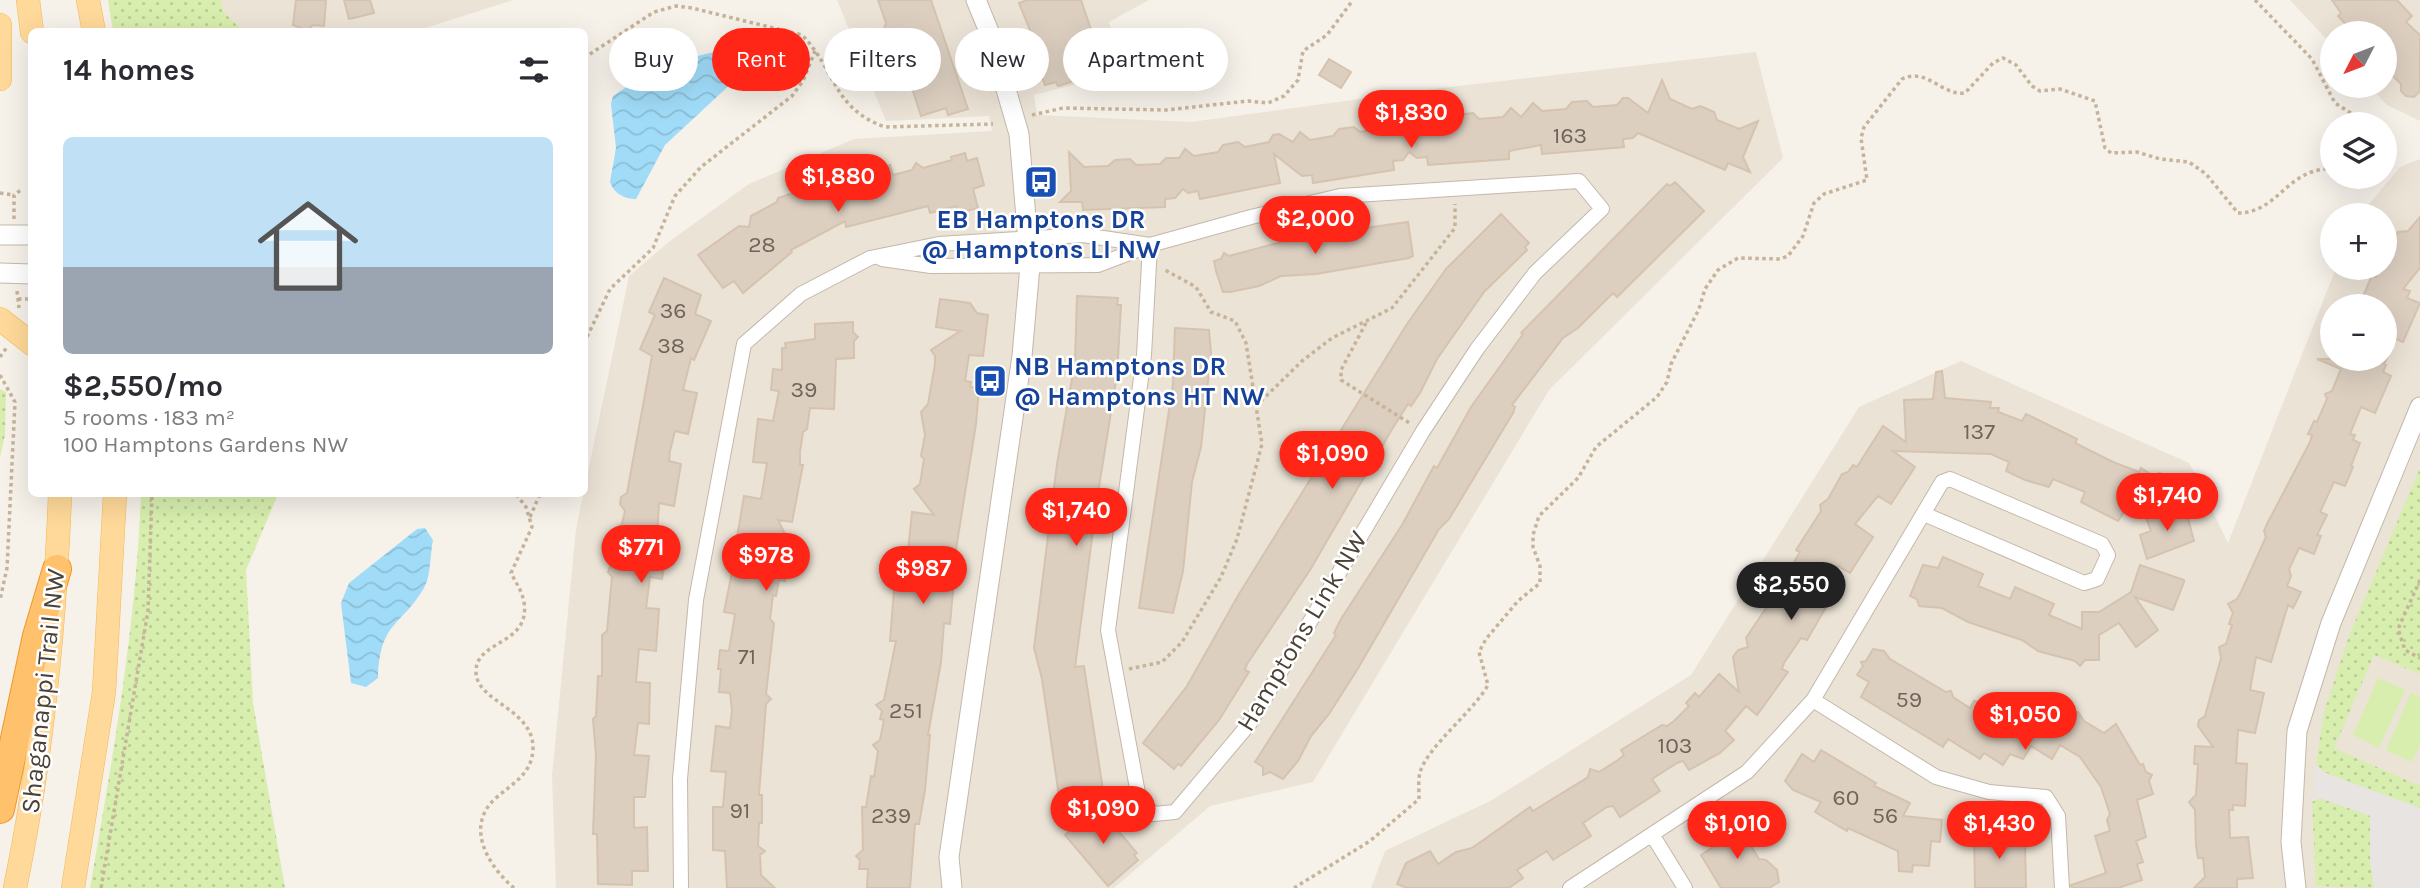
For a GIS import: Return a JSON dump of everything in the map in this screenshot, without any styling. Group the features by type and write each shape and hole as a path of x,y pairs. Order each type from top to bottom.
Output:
{"highway":[{"path":"0,809 37,636 57,569"}],"main road":[{"path":"28,0 32,28"},
{"path":"88,0 93,28"},
{"path":"0,25 0,79"},
{"path":"10,316 28,339"},
{"name":"Shaganappi Trail NW","path":"15,888 41,738 61,497"},
{"path":"73,888 104,692 115,497"}],"street":[{"path":"952,888 949,858 1022,356 1030,266 1019,134 990,34 976,0"},
{"name":"Hamptons Link NW","path":"870,258 931,266 1098,265 1150,245 1340,196 1453,188 1579,181 1602,209 1535,273 1477,349 1423,431 1250,723 1175,811 1153,814 1139,799 1108,630 1144,355 1150,245"},
{"path":"7,230 28,234"},
{"name":"Hamptons Link NW","path":"681,888 680,779 696,600 744,344 801,294 870,258 939,243 1083,235 1150,245"},
{"path":"2296,888 2291,842 2297,731 2331,623 2420,407"},
{"path":"1570,888 1747,772 1813,700 1942,482 1950,479 2102,544 2108,555 2096,579 2084,583 1924,514"},
{"path":"1813,700 1936,777 1989,792 2046,797 2059,816 2062,888"},
{"path":"1653,836 1685,888"}],"path":[{"path":"1030,116 1063,108 1166,110 1276,100 1298,80 1303,51 1327,36 1353,0"},
{"path":"2255,0 2312,59 2335,103 2349,112"},
{"path":"588,55 654,12 677,6 798,34 815,48 843,100 869,121 885,127 993,124"},
{"path":"588,335 610,289 653,248 675,196 701,167 792,96 803,81 815,48"},
{"path":"1294,888 1370,841 1419,799 1420,772 1441,743 1480,700 1488,685 1479,652 1486,639 1518,601 1540,583 1540,566 1533,547 1533,535 1539,516 1578,478 1597,447 1657,397 1667,382 1671,364 1699,310 1706,289 1718,270 1738,257 1780,259 1788,256 1803,236 1814,203 1824,194 1867,180 1861,138 1864,127 1902,79 1924,76 1957,94 1965,93 1993,63 2003,58 2010,61 2032,86 2040,91 2060,89 2095,102 2105,148 2111,153 2137,152 2200,167 2238,212 2258,209 2315,168 2320,168"},
{"path":"1256,406 1303,360 1332,338 1392,308 1455,228 1453,188"},
{"path":"0,193 13,195 21,190"},
{"path":"7,230 13,195"},
{"path":"1115,669 1139,670 1162,662 1182,642 1221,577 1237,539 1262,444 1246,342 1235,321 1211,312 1196,287 1149,265"},
{"path":"10,316 18,299 16,277"},
{"path":"18,299 28,299"},
{"path":"1367,321 1341,370 1341,380 1423,431"},
{"path":"0,375 15,402 7,568 0,600"},
{"path":"101,888 148,611 152,497"},
{"path":"518,497 530,517"},
{"path":"514,888 497,872 486,856 481,828 491,803 527,771 533,744 522,720 483,689 478,682 476,670 485,653 513,636 522,623 523,600 511,573 531,533 530,517 539,497"},
{"path":"2420,580 2399,629 2405,650 2420,658"}],"shaded area":[{"path":"221,0 513,0 426,28 240,28 224,12"},
{"path":"837,0 1149,0 1109,22 1111,28 1063,28 1063,88 1034,95 1037,115 1191,122 1441,88 1756,52 1783,158 1549,390 1313,782 1210,806 1114,888 556,888 552,776 576,529 583,497 588,497 588,472 629,276 670,241 749,184 854,139 992,131 989,116 886,121 874,91 941,91 941,28 848,28"},
{"path":"2290,0 2420,0 2420,121 2387,105 2380,98 2398,98 2398,21 2320,21 2320,32"},
{"path":"2420,159 2420,888 1371,888 1385,851 1492,800 1691,675 1859,407 1961,361 2189,463 2228,543 2320,309 2320,371 2397,371 2397,294 2326,294 2331,280 2397,280 2397,203 2370,203 2382,189 2397,189 2397,171"},
{"path":"2316,764 2324,773 2420,808 2420,888 2374,888 2370,859 2370,816 2320,798 2312,802"}],"green space":[{"path":"108,0 221,0 224,12 240,28 113,28"},
{"path":"0,389 6,392 5,435 0,457"},
{"path":"2420,468 2420,674 2374,655 2334,748 2420,786 2420,808 2324,772 2316,764 2324,712 2349,636"},
{"path":"141,497 277,497 246,570 253,703 285,888 90,888 129,642"},
{"path":"2378,678 2405,690 2379,748 2353,735"},
{"path":"2411,693 2420,696 2420,745 2412,762 2386,750"},
{"path":"2319,798 2370,815 2370,859 2374,888 2316,886 2312,802"}],"water":[{"path":"712,53 712,91 723,91 665,145 636,199 620,195 610,182 616,148 611,104 613,96 621,91 698,91 698,56"},
{"path":"425,528 433,540 424,588 387,635 378,678 366,687 351,683 341,603 349,583 417,529"}],"building":[{"path":"296,0 326,0 324,26 301,28 293,25"},
{"path":"344,0 370,0 374,13 349,19"},
{"path":"878,0 931,0 941,28 884,28 886,23"},
{"path":"1027,0 1081,0 1090,28 1063,28 1063,84 1058,86 1056,82 1049,84 1049,28 1029,28 1019,3"},
{"path":"2332,0 2397,0 2412,16 2406,22 2420,35 2420,91 2414,97 2406,96 2401,91 2398,81 2398,21 2343,21 2338,16 2341,13"},
{"path":"941,29 955,71 955,91 962,91 968,109 948,115 946,108 921,116 913,91 941,91"},
{"path":"1329,59 1351,72 1341,88 1319,75"},
{"path":"1662,80 1670,99 1692,109 1700,106 1714,112 1717,120 1739,129 1758,121 1743,157 1750,172 1728,163 1725,170 1638,133 1633,138 1623,139 1624,147 1542,154 1541,145 1509,151 1509,159 1428,165 1427,157 1417,158 1409,152 1403,160 1393,161 1394,170 1313,183 1312,175 1302,176 1274,154 1280,183 1200,199 1198,191 1188,193 1183,189 1175,198 1165,199 1165,207 1083,210 1082,202 1060,202 1071,191 1069,152 1084,167 1108,166 1115,160 1130,159 1136,165 1160,164 1166,158 1179,158 1185,149 1194,156 1218,152 1223,145 1238,142 1245,147 1269,142 1273,135 1279,134 1293,142 1300,132 1310,140 1333,136 1339,129 1354,127 1360,132 1384,128 1391,118 1407,129 1419,115 1427,122 1451,121 1457,115 1473,113 1479,119 1503,117 1511,108 1521,117 1533,103 1542,111 1566,109 1572,102 1587,101 1593,107 1617,105 1623,98 1628,98 1648,113"},
{"path":"965,153 967,161 977,158 984,185 973,189 978,208 958,213 956,206 930,213 928,206 846,227 845,221 791,250 792,252 743,293 734,281 723,288 698,255 739,226 749,227 751,216 777,202 778,198 827,182 832,175 839,179 858,174 873,164 879,168 890,165 893,175 912,170 916,163 923,168 952,160 951,157"},
{"path":"1675,182 1704,211 1617,297 1613,293 1578,328 1563,338 1512,405 1515,407 1513,413 1449,519 1439,529 1357,670 1329,714 1311,736 1298,761 1283,779 1270,772 1263,775 1263,767 1255,762 1336,635 1334,633 1341,619 1402,525 1434,466 1437,468 1471,407 1523,334 1521,333 1667,184 1670,186"},
{"path":"1501,214 1529,243 1525,247 1527,250 1484,292 1437,359 1420,393 1411,406 1408,404 1391,431 1310,570 1247,664 1245,670 1249,672 1219,720 1181,766 1178,764 1174,769 1143,743 1187,686 1239,594 1407,324 1446,269"},
{"path":"2420,217 2420,268 2403,289 2410,291 2407,298 2420,303 2403,342 2397,339 2397,294 2364,294 2370,280 2397,280 2397,234 2408,231"},
{"path":"1408,222 1413,256 1409,258 1316,274 1281,276 1259,286 1230,292 1223,292 1216,271 1214,261 1221,259 1224,253 1229,256 1296,238"},
{"path":"664,278 701,295 695,314 711,321 694,360 691,358 683,390 697,393 688,434 675,431 670,451 669,461 681,464 674,506 659,503 657,535 668,537 662,579 650,577 646,608 659,609 656,651 639,649 636,682 650,683 649,724 638,723 634,755 649,756 645,797 634,797 634,828 647,827 648,871 632,871 632,885 598,884 597,834 593,834 596,755 593,719 596,716 598,676 602,676 602,635 607,631 612,577 608,572 616,552 635,555 615,529 622,524 625,511 620,504 621,497 627,493 652,356 640,349 655,315 649,312"},
{"path":"1077,296 1118,298 1117,305 1121,305 1117,375 1075,667 1084,666 1103,790 1100,790 1100,796 1060,803 1042,679 1034,648 1057,464 1075,362"},
{"path":"940,299 970,303 977,313 988,315 983,356 969,355 965,381 971,382 970,387 979,388 976,424 953,568 950,624 944,623 941,662 928,735 925,790 919,824 915,824 910,888 867,888 868,869 859,869 860,860 856,856 863,850 862,807 866,807 878,751 873,745 880,740 884,720 880,719 882,711 876,705 884,700 896,641 890,641 894,590 904,591 912,512 934,515 914,489 920,484 924,459 921,456 925,435 921,412 928,404 935,364 935,356 931,350 960,331 936,327"},
{"path":"853,322 853,332 858,337 854,341 854,358 836,359 834,409 810,408 807,429 803,432 800,465 803,465 792,522 778,520 789,542 789,548 773,563 788,566 785,581 779,580 776,596 773,595 770,619 774,623 766,694 771,699 766,704 759,795 762,795 762,823 759,823 758,846 765,851 760,855 761,875 775,888 727,888 725,851 713,850 713,807 723,807 726,772 711,771 716,726 730,728 732,710 730,693 719,692 720,650 729,651 735,614 724,612 732,572 747,574 752,545 749,544 750,539 737,537 744,496 761,499 767,463 753,462 758,419 773,421 779,391 771,390 773,369 782,370 782,348 786,348 785,343 815,339 815,324"},
{"path":"1175,328 1209,330 1211,353 1201,447 1192,482 1183,571 1173,613 1139,608 1173,384"},
{"path":"1942,371 1945,398 1991,402 1990,408 1999,408 1998,412 2022,421 2026,414 2077,439 2075,443 2113,462 2139,472 2141,468 2152,475 2160,473 2166,478 2167,486 2145,517 2137,494 2118,521 2081,502 2085,492 2053,479 2049,487 2025,480 2006,471 2009,462 1991,454 1893,451 1915,467 1891,504 1878,496 1855,524 1873,537 1850,573 1838,566 1822,591 1825,592 1822,597 1829,602 1807,640 1801,638 1784,663 1782,669 1788,672 1757,715 1746,706 1725,731 1734,740 1720,753 1689,770 1683,761 1677,763 1652,779 1660,791 1620,817 1613,806 1607,807 1583,823 1591,836 1553,860 1547,851 1517,870 1523,878 1509,888 1407,888 1397,884 1406,863 1430,851 1438,864 1456,852 1472,848 1530,807 1533,811 1588,777 1590,769 1599,772 1618,760 1624,755 1621,750 1662,725 1667,726 1674,721 1689,706 1686,703 1695,693 1699,697 1719,674 1739,692 1733,657 1738,650 1748,647 1746,638 1782,584 1778,577 1787,574 1800,552 1796,550 1821,511 1820,505 1828,499 1842,474 1848,472 1853,465 1857,467 1883,426 1906,442 1904,400 1933,399 1936,372"},
{"path":"2340,371 2383,371 2391,376 2375,413 2361,407 2350,434 2355,435 2353,440 2360,443 2351,466 2353,467 2345,486 2334,482 2320,512 2327,515 2317,535 2321,536 2314,554 2299,548 2289,569 2291,576 2287,586 2301,592 2293,608 2288,605 2271,662 2256,657 2250,690 2264,693 2255,733 2238,730 2236,763 2247,764 2245,806 2233,805 2233,810 2229,810 2230,838 2248,837 2253,878 2237,879 2237,888 2194,888 2205,877 2203,858 2198,858 2196,846 2195,810 2189,802 2196,795 2198,764 2194,764 2195,746 2213,747 2198,726 2199,720 2205,716 2221,658 2219,647 2226,644 2232,625 2229,624 2233,613 2228,604 2237,599 2241,592 2266,537 2264,531 2267,524 2310,442 2312,435 2308,434 2314,421 2317,422 2327,399 2325,394 2332,391"},
{"path":"2185,507 2194,541 2147,559 2140,535 2151,531 2146,518"},
{"path":"1943,557 1983,574 1978,586 2010,599 2015,587 2054,604 2049,615 2082,629 2082,612 2099,612 2131,592 2140,565 2184,582 2173,610 2135,597 2158,630 2136,647 2119,623 2099,635 2099,660 2085,660 2080,666 2075,661 2038,651 2022,640 1968,622 1942,608 1919,606 1917,599 1910,596 1923,565 1938,568"},
{"path":"1873,649 1884,651 1890,659 1946,692 1951,691 1953,697 1970,708 1974,701 1985,704 2009,722 2013,715 2021,720 2028,718 2050,732 2064,709 2072,713 2078,712 2084,721 2104,733 2116,724 2140,765 2143,764 2146,772 2152,775 2149,781 2153,794 2137,800 2146,837 2136,841 2143,862 2137,864 2142,880 2118,888 2072,888 2071,885 2106,873 2095,836 2110,831 2107,820 2110,814 2101,787 2080,757 2060,745 2052,759 2031,746 2023,759 2010,754 2003,765 1984,753 1980,759 1948,739 1943,747 1861,697 1869,682 1857,675 1863,666 1861,662 1866,661"},
{"path":"1821,750 1876,783 1874,786 1910,803 1903,816 1942,820 1940,842 1931,841 1929,866 1913,865 1912,872 1899,871 1898,851 1848,828 1847,831 1815,812 1821,802 1793,790 1785,781 1802,754 1814,762"},
{"path":"1097,806 1137,853 1134,855 1138,860 1108,886 1065,835"},
{"path":"1734,819 1759,859 1766,860 1777,870 1779,882 1769,888 1721,888 1701,855 1713,847 1706,837"},
{"path":"2007,830 2007,843 2025,842 2026,888 1975,888 1974,831"}],"place":[{"name":"EB Hamptons DR @ Hamptons LI NW","path":"1041,182"},
{"name":"NB Hamptons DR @ Hamptons HT NW","path":"990,381"}]}
